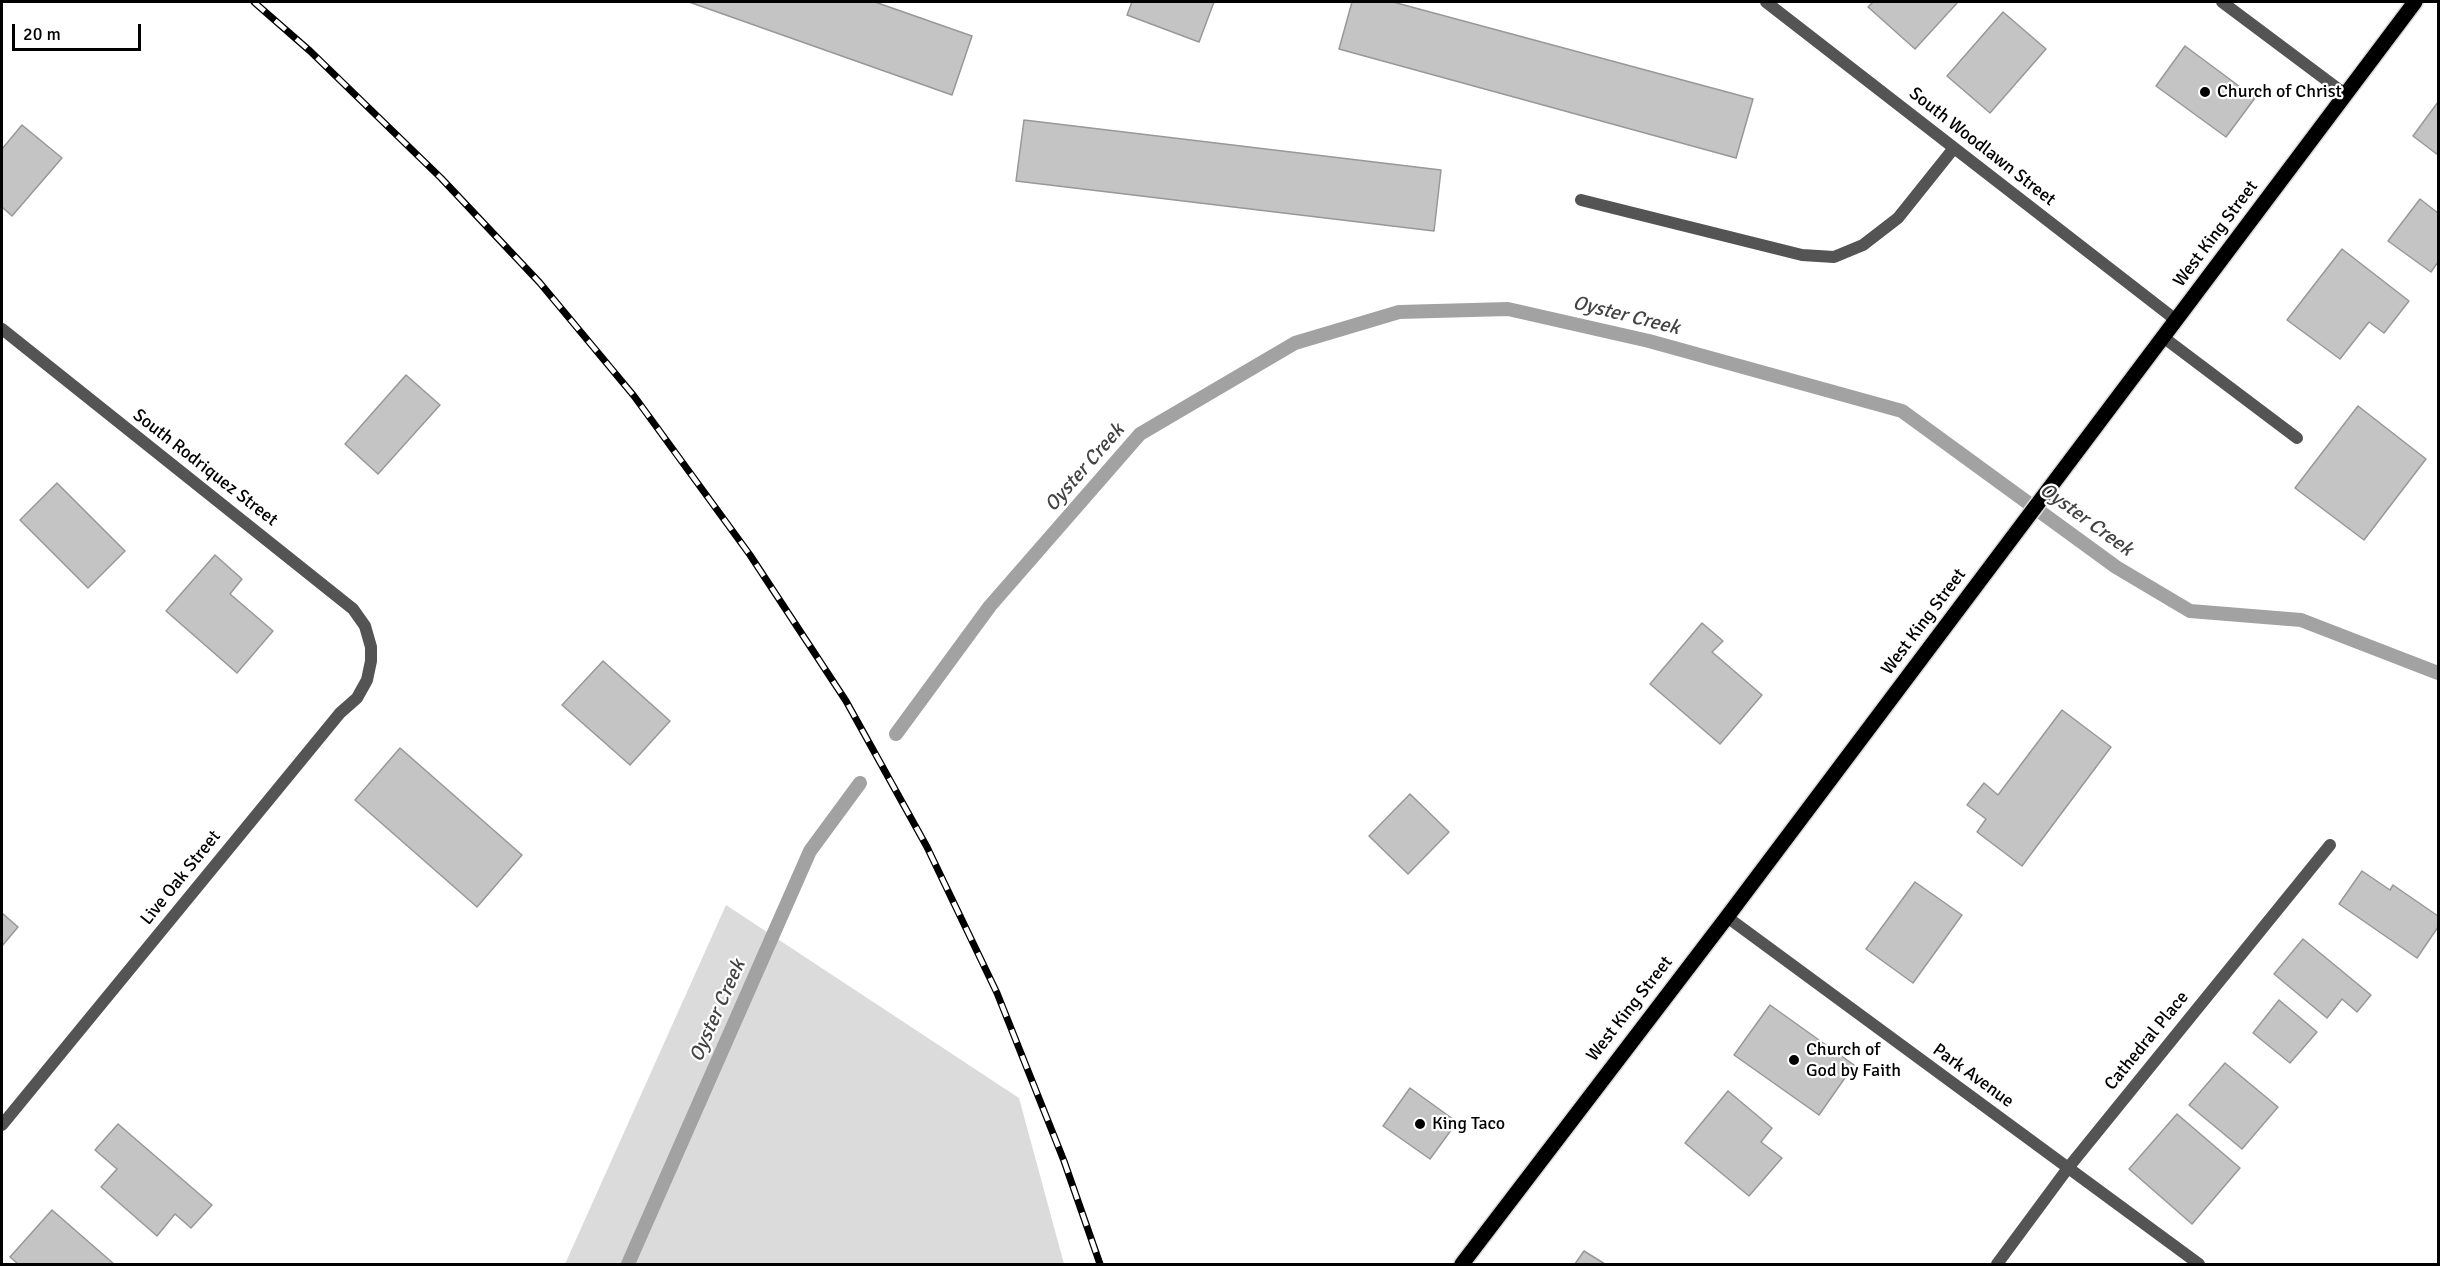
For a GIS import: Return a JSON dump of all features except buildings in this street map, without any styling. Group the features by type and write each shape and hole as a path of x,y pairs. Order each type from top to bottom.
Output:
{"main road":[{"name":"West King Street","path":"1462,1264 1727,917 2415,2"}],"street":[{"name":"South Woodlawn Street","path":"1766,2 2176,320"},
{"path":"2222,2 2345,94"},
{"path":"1581,200 1803,255 1834,257 1863,245 1898,218 1954,148"},
{"name":"South Rodriquez Street","path":"4,336 353,609 365,626 371,647"},
{"path":"2163,337 2297,438"},
{"name":"Live Oak Street","path":"2,1125 340,713 357,698 367,680 371,647"},
{"name":"Cathedral Place","path":"1997,1264 2068,1168 2330,845"},
{"name":"Park Avenue","path":"1727,917 2199,1264"}],"shaded area":[{"path":"726,905 1019,1098 1064,1264 565,1264"}],"waterway":[{"name":"Oyster Creek","path":"896,734 990,606 1140,434 1295,343 1399,312 1508,309 1649,341 1902,411 2116,567 2190,611 2301,620 2438,673"},
{"name":"Oyster Creek","path":"628,1264 810,851 860,783"}],"railway":[{"path":"254,2 310,51 441,178 540,283 634,396 750,555 846,701 927,847 997,993 1064,1161 1100,1264"}],"place":[{"name":"Church of Christ","path":"2205,92"},
{"name":"Church of God by Faith","path":"1794,1060"},
{"name":"King Taco","path":"1420,1124"}]}
